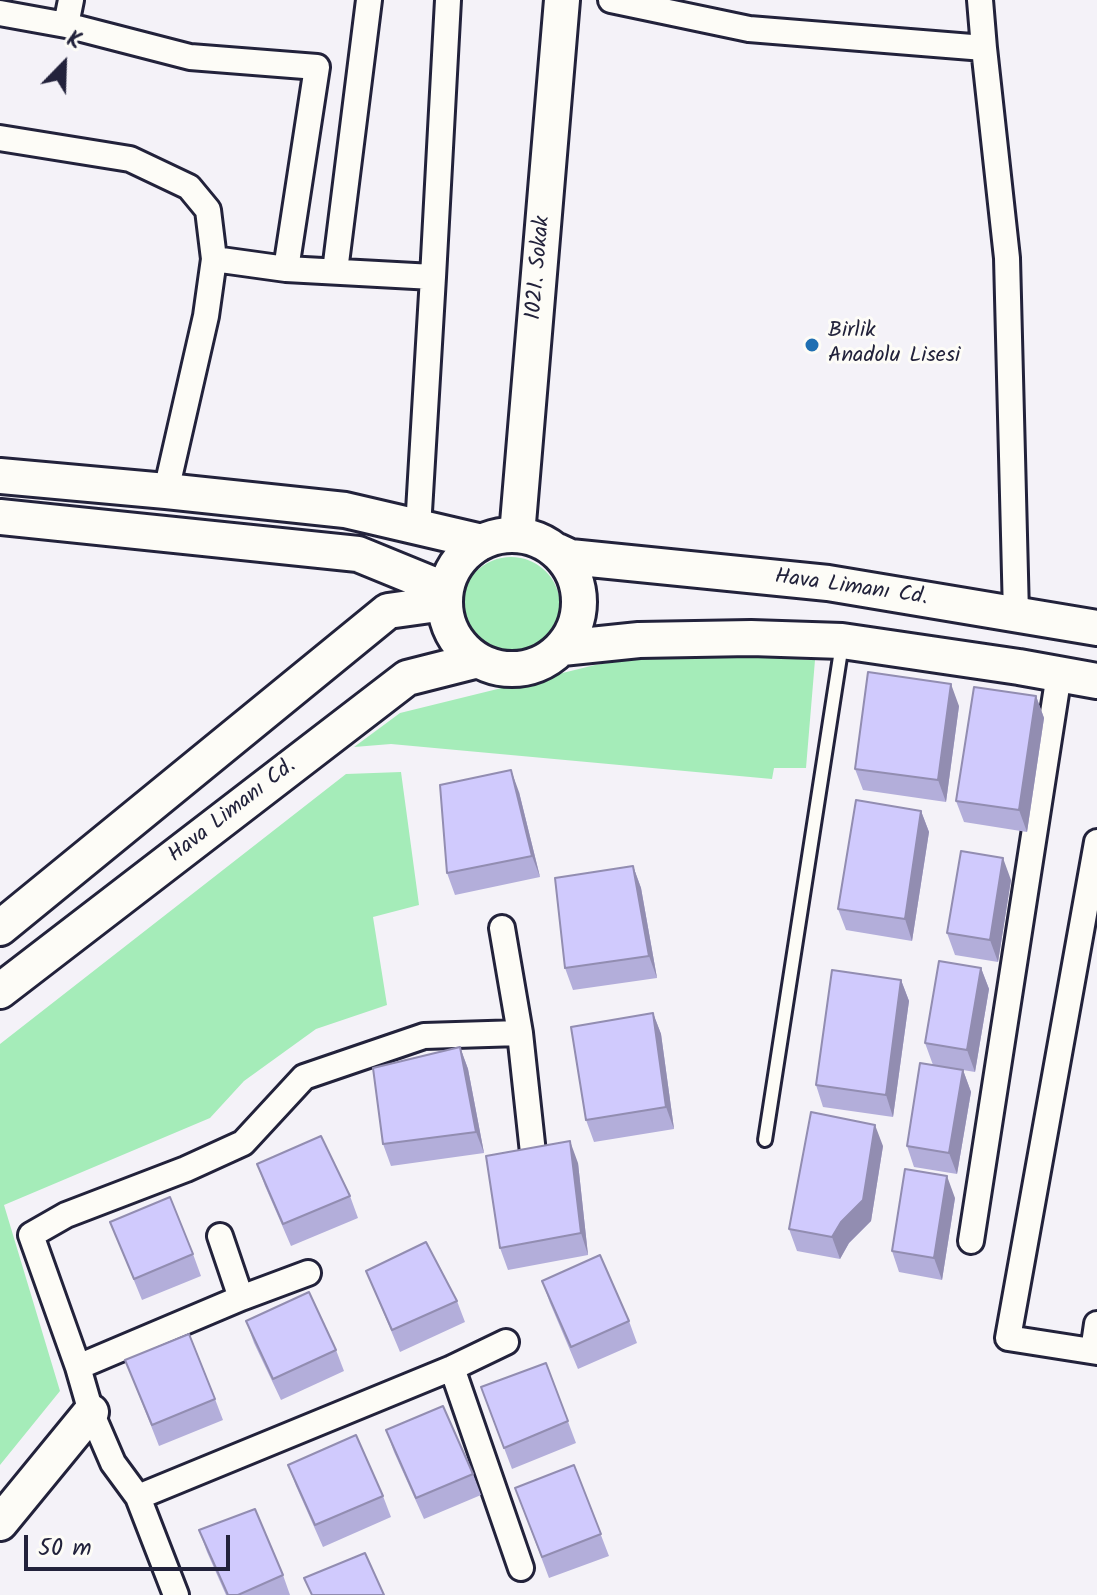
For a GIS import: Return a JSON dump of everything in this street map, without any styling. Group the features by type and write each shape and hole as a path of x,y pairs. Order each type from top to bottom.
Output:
{"main road":[{"name":"1021. Sokak","path":"517,535 562,0"},
{"path":"0,476 345,510 482,542"},
{"path":"0,517 358,554 446,596"},
{"path":"517,535 538,540 557,551 570,568 578,588 580,609 574,630 562,648 544,662 522,669 499,668 478,660 460,645 449,625 446,596 453,571 465,554 482,542 499,536 517,535"},
{"name":"Hava Limanı Cd.","path":"557,551 570,557 828,583 1097,628"},
{"path":"1,925 388,611 446,596"},
{"path":"562,648 639,640 751,638 842,641 1097,681"},
{"name":"Hava Limanı Cd.","path":"0,991 407,678 478,660"},
{"path":"0,1523 91,1412"}],"street":[{"path":"66,25 71,0"},
{"path":"335,271 369,0"},
{"path":"418,528 448,0"},
{"path":"611,0 723,12 749,29 984,48"},
{"path":"980,0 1007,258 1016,614"},
{"path":"0,13 66,25 190,57 317,67 286,269"},
{"path":"0,138 130,159 189,187 208,210 214,259 206,316 166,491"},
{"path":"214,259 286,269 433,277"},
{"path":"971,1241 1059,674"},
{"path":"1097,842 1008,1338 1095,1352 1097,1324"},
{"path":"502,928 520,1033 534,1162"},
{"path":"176,1595 138,1497 113,1463 91,1412 31,1235 66,1215 186,1169 243,1143 304,1077 424,1036 520,1033"},
{"path":"220,1236 241,1298"},
{"path":"78,1367 308,1273"},
{"path":"138,1497 452,1368 506,1342"},
{"path":"452,1368 521,1568"}],"lane":[{"path":"765,1140 842,641"}],"green space":[{"path":"511,557 530,561 546,571 556,587 560,606 556,625 546,641 530,651 511,655 492,651 476,641 466,625 462,606 466,587 476,571 492,561"},
{"path":"678,652 815,660 806,768 774,768 772,779 391,744 354,747 400,713 595,665"},
{"path":"401,772 419,905 373,917 387,1005 316,1029 244,1081 210,1118 4,1205 60,1391 0,1465 0,1044 346,774"}],"building":[{"path":"868,672 951,684 938,780 855,769"},
{"path":"974,687 1036,696 1019,810 956,801"},
{"path":"511,770 532,856 447,873 440,785"},
{"path":"856,800 921,811 905,919 838,909"},
{"path":"961,851 1003,858 990,940 947,933"},
{"path":"633,866 649,956 565,968 555,878"},
{"path":"939,961 981,968 967,1050 925,1043"},
{"path":"832,970 901,980 886,1095 816,1085"},
{"path":"653,1013 666,1107 586,1120 571,1027"},
{"path":"460,1047 476,1132 383,1144 373,1068"},
{"path":"920,1063 963,1070 949,1153 907,1146"},
{"path":"811,1112 875,1125 863,1200 841,1222 832,1237 789,1229"},
{"path":"321,1136 350,1196 283,1224 257,1164"},
{"path":"570,1141 581,1233 500,1248 486,1156"},
{"path":"905,1169 947,1176 934,1258 892,1251"},
{"path":"170,1197 193,1254 134,1279 110,1222"},
{"path":"426,1242 457,1301 392,1330 366,1271"},
{"path":"600,1255 629,1321 571,1347 542,1281"},
{"path":"309,1292 336,1350 273,1379 246,1321"},
{"path":"189,1334 215,1399 152,1425 125,1360"},
{"path":"546,1363 568,1421 504,1448 481,1387"},
{"path":"443,1406 473,1474 416,1498 386,1430"},
{"path":"356,1435 383,1496 315,1525 288,1465"},
{"path":"574,1465 601,1534 542,1557 515,1488"},
{"path":"255,1509 283,1575 238,1595 228,1595 199,1530"},
{"path":"365,1553 384,1595 312,1595 304,1578"}],"place":[{"name":"Birlik Anadolu Lisesi","path":"812,345"}]}
